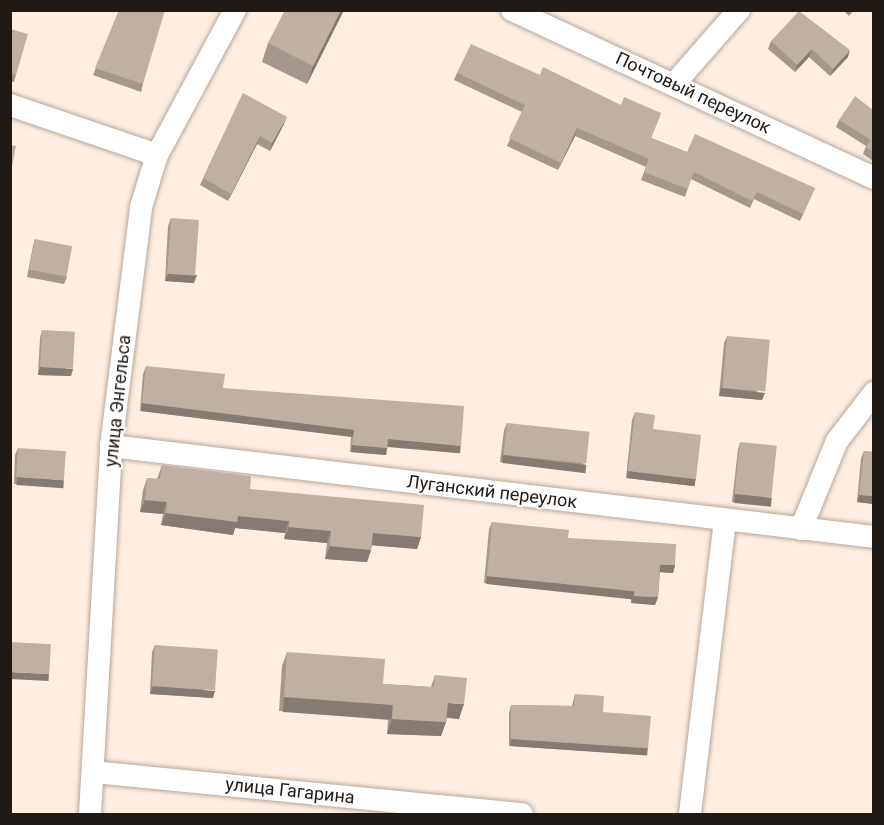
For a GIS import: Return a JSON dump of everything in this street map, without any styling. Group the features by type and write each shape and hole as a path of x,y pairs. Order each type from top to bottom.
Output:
{"street":[{"name":"улица Энгельса","path":"90,814 111,446 141,207 158,155 235,10"},
{"name":"Почтовый переулок","path":"512,10 675,83 873,178"},
{"path":"675,83 739,10"},
{"path":"10,105 158,155"},
{"path":"801,529 837,441 873,393"},
{"name":"Луганский переулок","path":"111,446 873,537"},
{"path":"690,814 725,521"},
{"name":"улица Гагарина","path":"93,772 522,814"}],"building":[{"path":"119,10 165,10 143,84 95,68"},
{"path":"285,10 341,10 313,66 268,43"},
{"path":"799,11 850,50 833,69 812,49 797,65 771,41"},
{"path":"10,29 28,34 16,75 10,73"},
{"path":"471,44 540,75 543,67 621,105 624,97 661,113 651,138 687,152 695,134 815,188 803,214 757,192 752,201 694,172 687,189 644,172 649,159 577,128 561,163 509,138 525,105 457,73"},
{"path":"243,93 287,117 272,143 260,136 231,194 203,178"},
{"path":"855,96 873,110 873,152 866,147 871,140 839,120"},
{"path":"10,145 16,146 10,176"},
{"path":"171,218 199,220 195,276 167,274"},
{"path":"35,239 72,246 66,277 29,269"},
{"path":"42,330 75,332 73,369 40,367"},
{"path":"727,336 770,340 765,392 722,388"},
{"path":"146,366 225,374 223,388 464,406 461,446 388,439 387,448 352,445 354,430 142,403"},
{"path":"635,412 655,415 653,429 701,435 696,479 628,471"},
{"path":"507,423 590,432 586,464 504,455"},
{"path":"740,442 777,446 771,498 735,494"},
{"path":"18,448 66,451 64,480 16,477"},
{"path":"864,451 873,452 873,496 859,495"},
{"path":"162,465 251,476 250,489 424,505 421,537 373,533 371,550 330,546 331,531 289,527 289,521 238,516 237,522 166,513 167,502 145,500 147,478 160,479"},
{"path":"492,522 569,530 568,538 676,544 675,565 660,565 658,597 634,596 634,591 487,576"},
{"path":"10,642 51,644 49,674 10,672"},
{"path":"155,645 218,649 215,690 152,686"},
{"path":"287,652 385,659 383,684 434,687 435,675 467,678 464,704 448,703 446,722 392,719 393,705 284,697"},
{"path":"575,694 604,696 603,712 651,716 648,748 511,739 511,705 574,706"}]}
